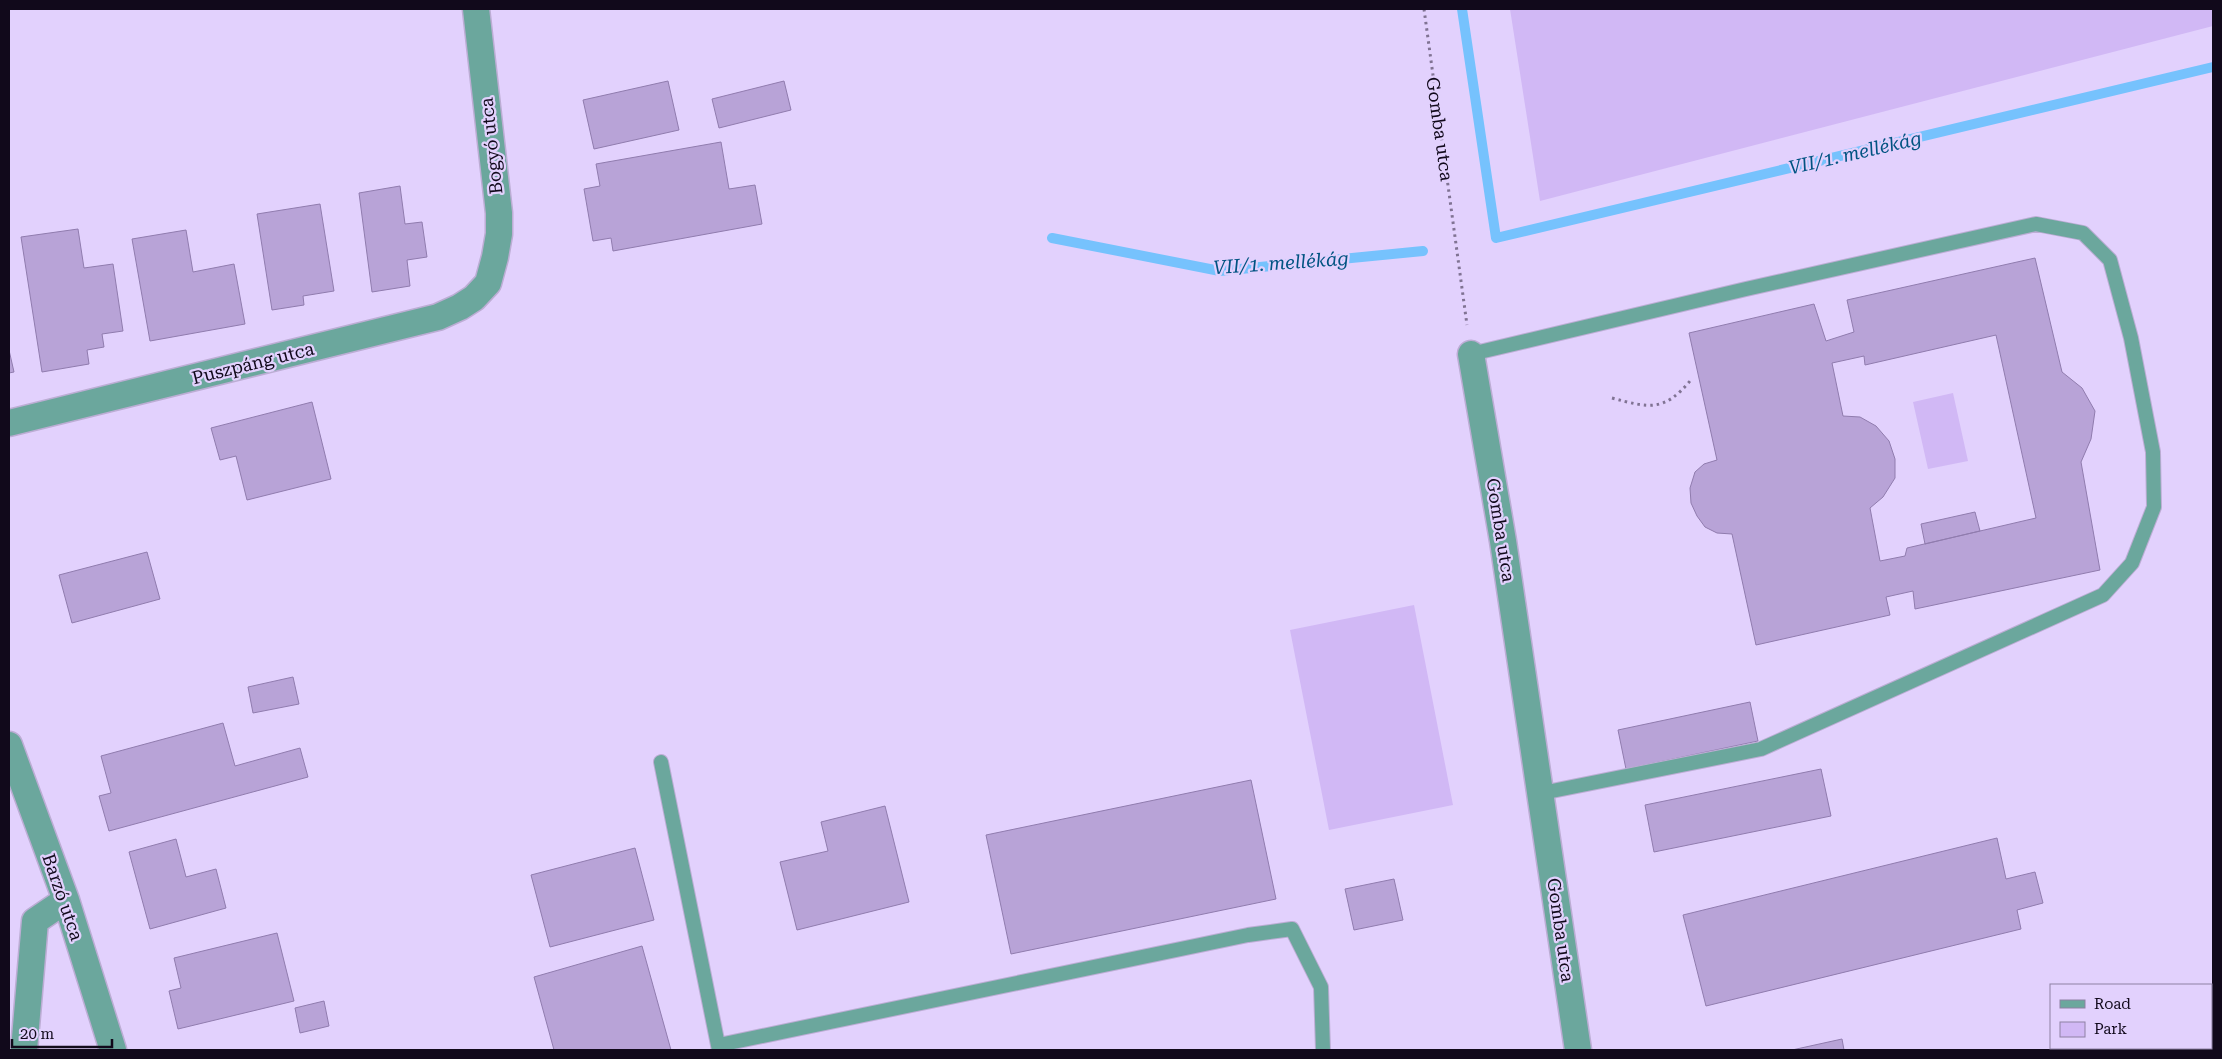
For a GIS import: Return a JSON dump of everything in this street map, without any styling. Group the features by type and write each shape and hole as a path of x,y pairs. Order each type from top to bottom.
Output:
{"street":[{"name":"Bogyó utca","path":"476,9 499,213 499,234 488,283"},
{"name":"Puszpáng utca","path":"9,423 438,317 474,298 488,283"},
{"name":"Gomba utca","path":"1471,354 1503,541 1542,793 1578,1050"},
{"name":"Barzó utca","path":"9,745 66,900 113,1050"},
{"path":"24,1050 34,922 66,900"}],"lane":[{"path":"1471,354 1746,289 2036,224 2083,233 2110,260 2131,338 2153,452 2154,507 2132,563 2103,595 1761,749 1542,793"},
{"path":"661,762 719,1048 1248,935 1292,929 1321,987 1323,1050"}],"path":[{"name":"Gomba utca","path":"1424,9 1471,354"},
{"path":"1612,398 1639,405 1658,405 1676,397 1690,381"}],"green space":[{"path":"1510,9 2213,9 2213,26 1540,201"},
{"path":"1953,393 1968,461 1928,469 1913,402"},
{"path":"1414,605 1453,805 1329,830 1290,630"}],"building":[{"path":"668,81 679,130 594,149 583,100"},
{"path":"784,81 791,110 719,128 712,99"},
{"path":"721,142 729,189 755,185 762,224 613,251 611,238 593,241 584,189 600,186 596,164"},
{"path":"400,186 405,224 422,222 427,257 407,260 410,286 372,292 359,193"},
{"path":"320,204 334,291 303,296 304,305 272,310 257,214"},
{"path":"78,229 84,268 113,264 123,331 102,334 104,347 87,350 89,364 42,372 21,237"},
{"path":"186,230 193,272 234,264 245,324 150,341 132,239"},
{"path":"2035,258 2062,372 2082,388 2095,411 2091,439 2081,462 2100,570 1915,609 1913,591 1886,597 1890,615 1756,645 1732,534 1717,533 1705,527 1691,503 1690,488 1695,472 1704,464 1717,460 1689,333 1814,304 1826,341 1854,332 1847,300","holes":["1996,335 2036,518 1907,548 1905,556 1880,561 1870,508 1883,497 1895,478 1895,459 1889,441 1876,426 1860,417 1843,416 1832,363 1864,356 1865,365"]},
{"path":"9,350 14,372 9,373"},
{"path":"312,402 331,479 247,500 236,456 220,460 211,428"},
{"path":"1975,512 1980,531 1925,544 1921,524"},
{"path":"147,552 160,599 72,623 59,575"},
{"path":"293,677 299,704 253,713 248,687"},
{"path":"1750,702 1758,741 1626,769 1618,730"},
{"path":"223,723 235,766 300,748 308,777 109,831 99,796 111,793 101,756"},
{"path":"1821,769 1831,816 1654,852 1645,805"},
{"path":"1251,780 1276,899 1011,954 986,835"},
{"path":"885,806 909,902 797,930 780,862 828,851 821,822"},
{"path":"1997,838 2006,879 2035,872 2043,903 2017,910 2021,929 1706,1006 1683,915"},
{"path":"176,839 186,877 216,869 226,908 150,929 129,852"},
{"path":"635,848 654,920 550,947 531,875"},
{"path":"1394,879 1403,920 1354,930 1345,889"},
{"path":"277,933 294,1001 178,1029 169,991 181,988 174,958"},
{"path":"642,946 671,1050 554,1050 534,977"},
{"path":"324,1001 329,1026 300,1033 295,1008"},
{"path":"1842,1039 1844,1050 1792,1050"}],"waterway":[{"name":"VII/1. mellékág","path":"1462,9 1496,238 2213,67"},
{"name":"VII/1. mellékág","path":"1052,238 1220,271 1423,251"}]}
